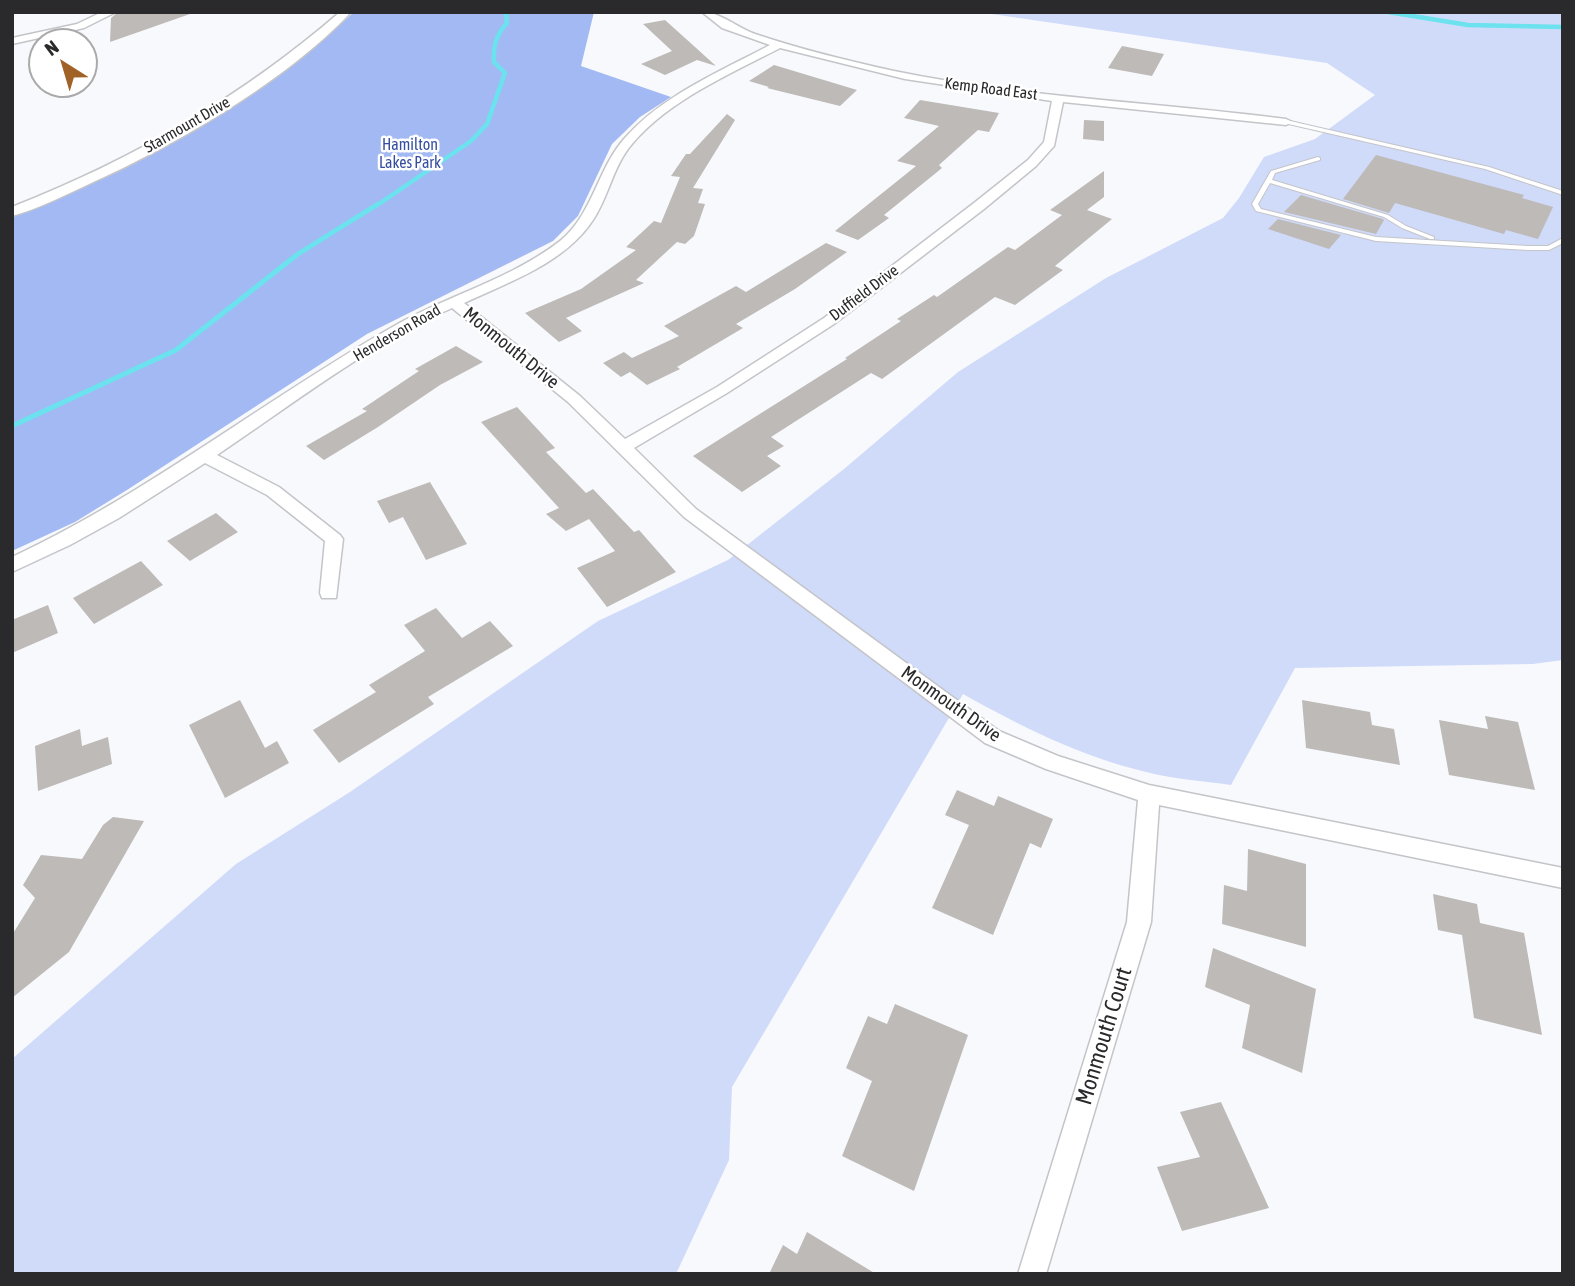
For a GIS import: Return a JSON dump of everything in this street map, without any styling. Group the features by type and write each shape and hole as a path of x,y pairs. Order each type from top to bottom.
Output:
{"street":[{"path":"12,41 80,26 111,12"},
{"name":"Starmount Drive","path":"12,212 101,173 203,117 307,48 346,12"},
{"name":"Kemp Road East","path":"707,12 723,23 780,44 920,79 1286,122"},
{"name":"Henderson Road","path":"12,565 61,544 138,499 401,328 562,246 583,228 597,205 614,163 628,141 683,99 780,44"},
{"name":"Duffield Drive","path":"624,447 722,390 829,321 990,197 1032,163 1050,143 1058,97"},
{"name":"Monmouth Drive","path":"453,300 574,398 690,513 992,737 1053,763 1149,794 1563,878"},
{"path":"203,456 241,470 302,510 334,539 329,593"},
{"name":"Monmouth Court","path":"1032,1274 1139,922 1149,794"}],"lane":[{"path":"1286,122 1488,168 1563,193"},
{"path":"1318,159 1279,168 1255,204 1258,210 1376,239 1528,248 1549,247 1563,240"},
{"path":"1268,181 1386,216 1404,228 1447,243"}],"shaded area":[{"path":"978,12 1563,12 1563,660 1533,664 1295,668 1231,785 1157,774 1098,758 1029,729 963,694 732,1087 729,1160 676,1274 12,1274 12,1059 236,864 350,792 598,621 728,560 844,469 958,372 1106,278 1223,218 1239,198 1264,157 1315,139 1375,95 1327,63"}],"green space":[{"name":"Hamilton Lakes Park","path":"354,12 594,12 581,66 671,97 640,117 612,144 578,216 553,241 367,334 75,522 12,551 12,216 103,177 193,130 277,76"}],"building":[{"path":"118,12 190,14 110,42 111,18"},
{"path":"665,20 716,66 697,60 665,75 641,64 672,51 643,24"},
{"path":"1122,46 1164,54 1152,76 1108,68"},
{"path":"774,65 857,90 840,106 749,81"},
{"path":"920,100 999,113 989,132 978,130 939,165 942,168 884,215 889,218 858,240 835,231 916,166 897,161 939,126 904,118"},
{"path":"727,114 735,120 693,188 703,189 698,203 705,204 694,236 685,244 677,242 636,280 644,283 566,318 582,331 559,342 525,313 581,289 636,250 626,247 654,221 661,223 680,177 671,176 686,154 690,154"},
{"path":"1084,120 1104,121 1104,141 1083,139"},
{"path":"1376,155 1524,195 1522,198 1553,207 1538,239 1506,230 1504,234 1395,203 1389,213 1343,199"},
{"path":"1104,171 1104,197 1087,210 1112,219 1055,266 1063,270 1015,305 995,297 882,379 871,373 771,437 784,446 767,456 781,466 742,492 693,456 847,359 845,358 901,321 897,319 934,295 937,297 1008,247 1015,250 1062,215 1050,210"},
{"path":"1301,195 1384,220 1376,234 1284,212"},
{"path":"1278,219 1341,235 1329,249 1268,229"},
{"path":"826,243 847,252 795,289 736,324 743,328 677,367 680,369 647,385 630,372 621,377 603,363 624,352 632,358 679,336 664,326 736,286 746,292"},
{"path":"456,346 483,362 440,385 324,460 306,446 367,411 362,409 419,371 415,369"},
{"path":"517,407 555,448 546,452 586,493 593,489 634,532 639,530 676,572 607,607 577,568 615,551 589,519 566,531 546,514 559,508 481,422"},
{"path":"430,482 467,544 426,560 403,517 389,523 377,501"},
{"path":"216,513 238,532 190,561 167,541"},
{"path":"141,561 163,585 94,624 73,598"},
{"path":"48,605 58,633 12,653 12,620"},
{"path":"436,608 462,638 490,621 513,646 428,697 434,704 339,763 313,730 376,692 369,685 425,651 404,625"},
{"path":"240,700 265,748 277,741 289,763 225,798 189,725"},
{"path":"1302,700 1370,712 1372,725 1394,729 1400,765 1306,748"},
{"path":"1485,716 1518,722 1535,790 1449,775 1439,720 1488,729"},
{"path":"80,729 82,746 108,737 112,764 38,791 35,746"},
{"path":"957,790 994,806 998,796 1053,819 1041,848 1030,843 993,935 932,908 969,825 945,815"},
{"path":"113,817 144,821 69,952 12,998 12,935 35,898 23,885 41,855 82,859 103,825"},
{"path":"1248,849 1306,864 1306,947 1222,924 1224,885 1247,891"},
{"path":"1433,894 1477,904 1480,923 1524,933 1542,1035 1474,1018 1462,935 1438,930"},
{"path":"1213,948 1316,989 1302,1073 1242,1048 1250,1005 1205,987"},
{"path":"895,1004 968,1035 914,1191 842,1156 872,1081 846,1068 868,1016 887,1024"},
{"path":"1221,1102 1269,1208 1182,1231 1157,1167 1200,1157 1180,1112"},
{"path":"807,1232 876,1274 769,1274 783,1245 797,1254"}],"waterway":[{"path":"376,206 471,141 487,124 505,73 494,62 494,56 498,36 507,23 506,12"},
{"path":"1388,12 1468,25 1563,27"},
{"path":"12,426 176,350 298,254 378,204"}]}
